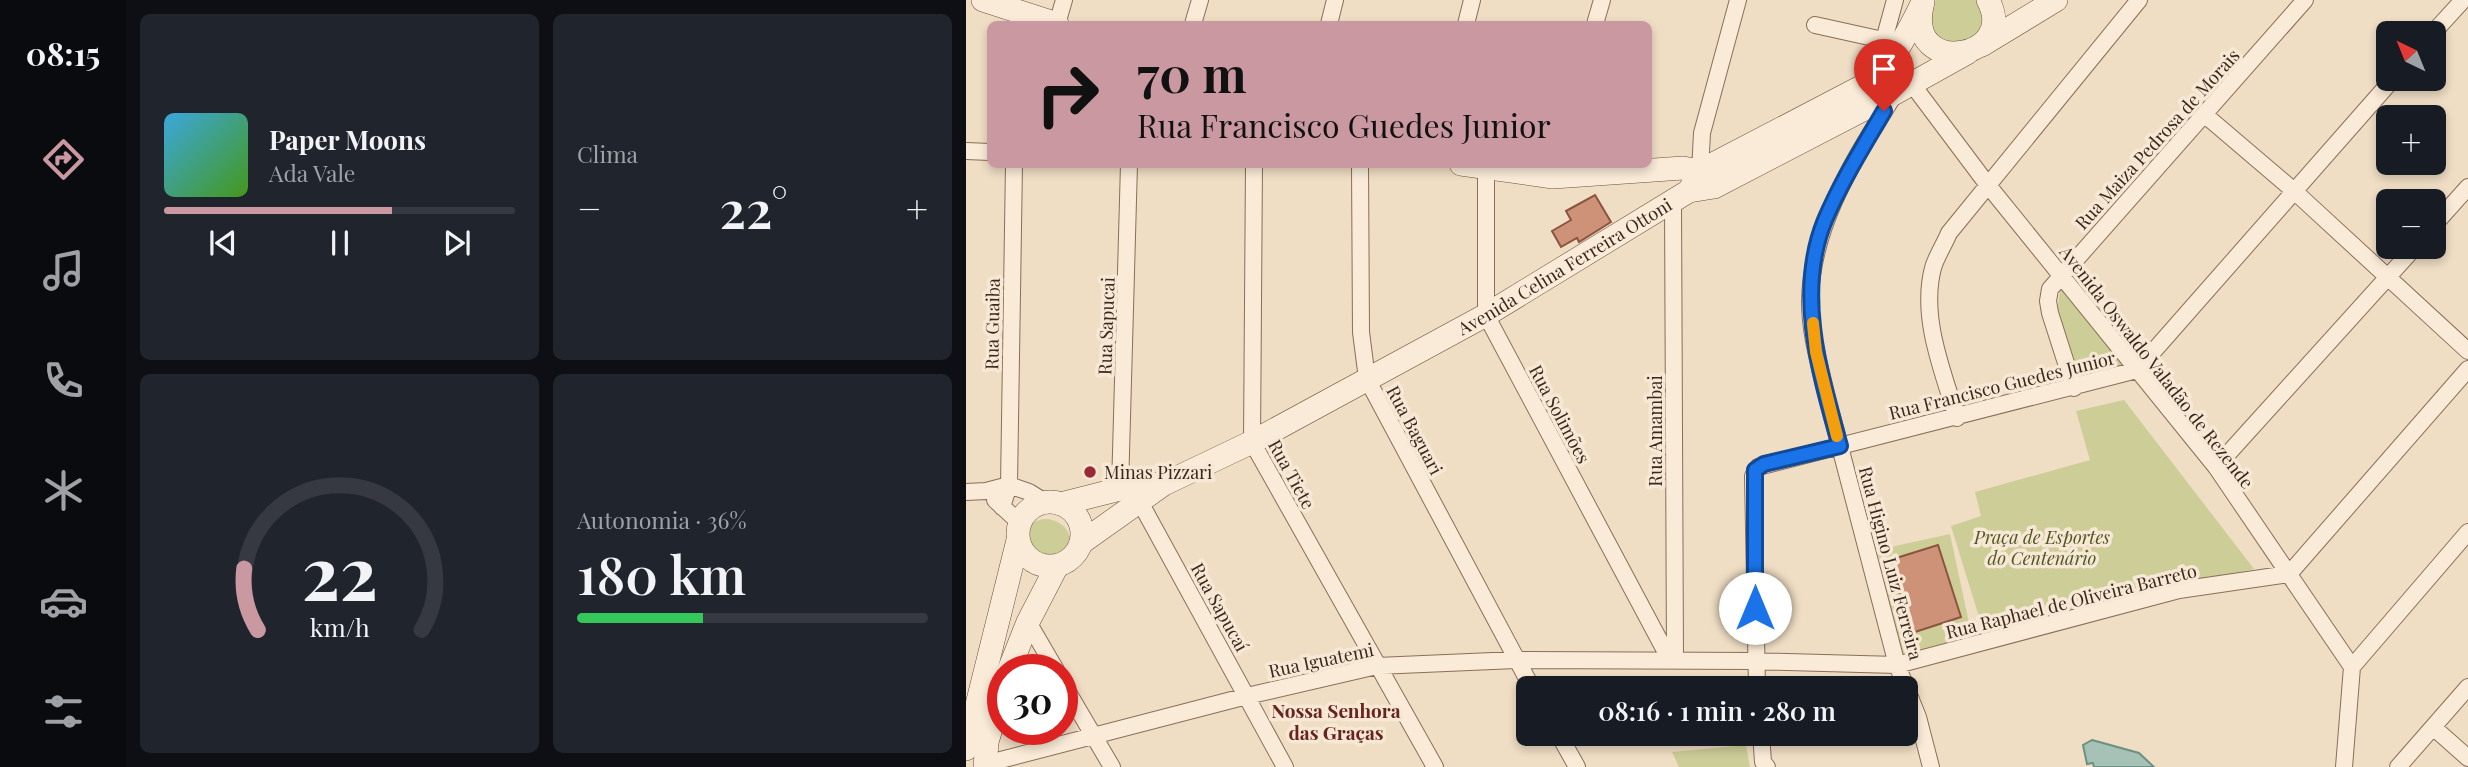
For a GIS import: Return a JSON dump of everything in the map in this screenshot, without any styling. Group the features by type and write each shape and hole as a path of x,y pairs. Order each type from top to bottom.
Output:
{"main road":[{"path":"983,0 1018,18 1038,21"},
{"path":"1924,1 1919,19 1924,35 1935,48 1950,54 1973,50 1989,35 1993,21 1992,7 1988,0"},
{"name":"Avenida Celina Ferreira Ottoni","path":"1015,654 1028,622 1058,566 1072,558 1081,543 1164,484 1252,442 1486,315 1694,188 1904,89 2056,0"},
{"path":"1481,168 1554,171 1683,168 1694,188 1865,85 1888,64 1892,42 1924,1"},
{"name":"Avenida Celina Ferreira Ottoni","path":"1019,531 1029,509 1120,489 1164,484"},
{"path":"1053,503 1074,513 1081,527 1081,543"},
{"path":"1019,531 1025,556 1040,565 1058,566"},
{"path":"966,749 1019,531"},
{"path":"985,766 988,745"}],"street":[{"path":"1058,21 1064,0"},
{"path":"1194,21 1200,0"},
{"path":"1330,21 1335,0"},
{"path":"1467,21 1472,0"},
{"path":"1596,21 1602,0"},
{"name":"Rua Amambai","path":"1673,660 1694,188 1702,133 1738,0"},
{"path":"1815,25 1892,42 1895,0"},
{"path":"1957,418 1933,329 1930,306 1933,269 1949,233 2139,0"},
{"name":"Rua Maiza Pedrosa de Morais","path":"2074,388 2048,301 2050,289 2305,0"},
{"path":"2444,21 2463,0"},
{"name":"Avenida Oswaldo Valadão de Rezende","path":"1904,89 1987,184 2216,467 2353,667"},
{"name":"Rua Higino Luiz Ferreira","path":"1904,89 1851,166 1824,222 1813,267 1810,304 1816,352 1897,665 1918,717 1931,767"},
{"name":"Rua Francisco Guedes Junior","path":"1756,676 1755,470 1764,464 1957,418 2137,370 2382,91"},
{"path":"2206,115 2293,190 2468,351"},
{"path":"966,151 987,152"},
{"name":"Rua Guaiba","path":"1002,507 1009,485 1014,168"},
{"name":"Rua Sapucai","path":"1120,489 1129,168"},
{"name":"Rua Tiete","path":"1254,168 1252,442 1435,767"},
{"name":"Rua Baguari","path":"1360,168 1360,332 1367,379 1525,676"},
{"name":"Rua Solimões","path":"1486,169 1486,315 1673,660"},
{"path":"2446,212 2468,187"},
{"path":"2216,467 2404,259"},
{"path":"2289,574 2468,369"},
{"path":"966,492 986,491 1009,485 1053,503"},
{"path":"986,491 1002,507 1019,531"},
{"name":"Rua Sapucaí","path":"1140,502 1285,767"},
{"path":"2344,767 2353,667 2468,533"},
{"name":"Rua Raphael de Oliveira Barreto","path":"1673,660 1897,665 2179,590 2289,574"},
{"path":"1028,622 1047,654"},
{"name":"Rua Iguatemi","path":"985,766 1247,696 1377,666 1516,660 1673,660"},
{"path":"2398,767 2468,687"},
{"path":"1078,709 1112,767"},
{"path":"2433,727 2468,758"},
{"path":"1565,746 1577,767"},
{"path":"1762,746 1763,762 1767,767"}],"green space":[{"path":"1936,0 1976,0 1985,10 1987,22 1969,49 1930,35 1930,8"},
{"path":"2062,279 2130,366 2075,381 2057,311"},
{"name":"Praça de Esportes do Centenário","path":"2124,400 2254,569 1984,633 1951,526 1981,516 1975,492 2090,460 2076,411"},
{"path":"1046,519 1064,526 1071,544 1064,562 1046,569 1028,562 1021,544 1028,526"},
{"path":"1950,534 1972,637 1902,654 1877,550"},
{"path":"1746,746 1750,767 1679,767 1672,752"}],"shaded area":[{"path":"2092,740 2139,753 2154,767 2094,767 2093,763 2087,764 2083,745"}],"building":[{"path":"1595,195 1611,222 1579,242 1577,238 1561,247 1552,231 1571,220 1566,211"},
{"path":"1938,545 1961,617 1912,633 1890,560"}],"slow traffic":[{"path":"1813,323 1816,352 1837,436"}],"place":[{"name":"Minas Pizzari","path":"1090,472"}],"district":[{"name":"Nossa Senhora das Graças","path":"1336,721"}],"route":[{"path":"1755,608 1755,470 1764,464 1840,446 1816,352 1810,304 1813,267 1824,222 1851,166 1884,111"}]}
